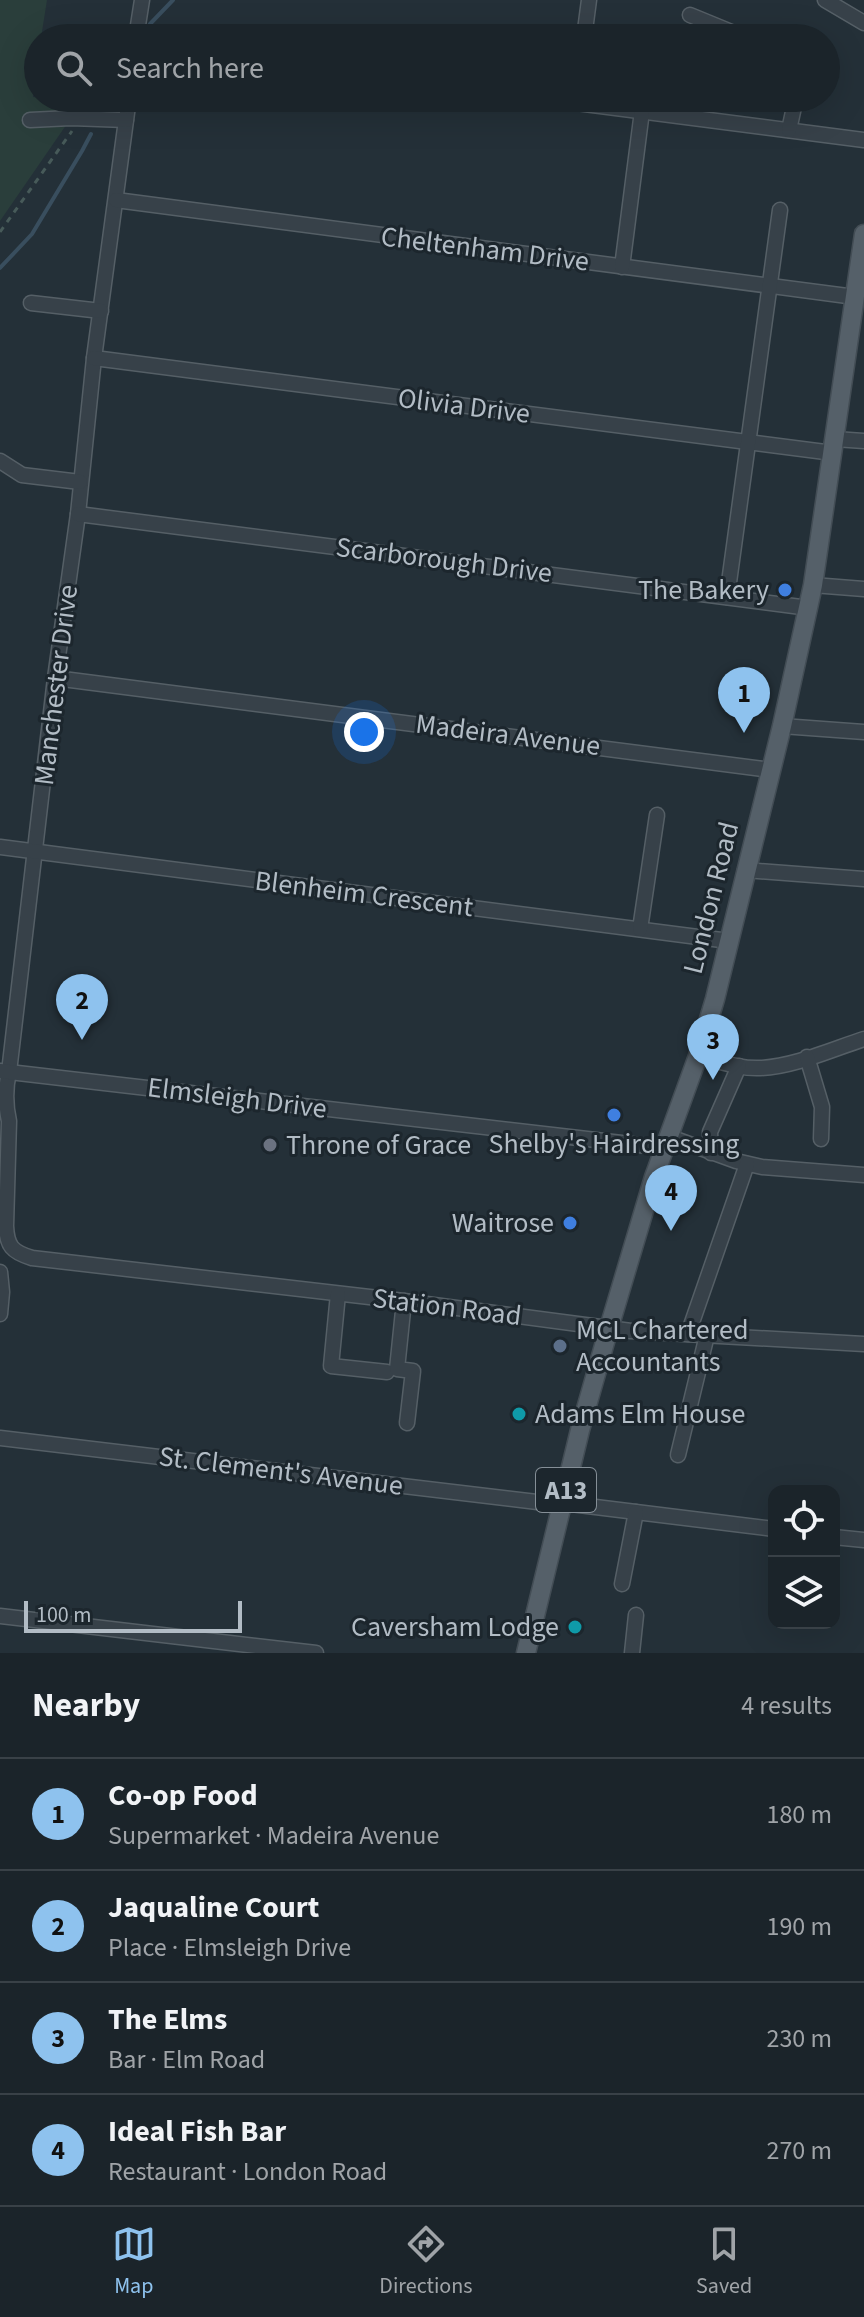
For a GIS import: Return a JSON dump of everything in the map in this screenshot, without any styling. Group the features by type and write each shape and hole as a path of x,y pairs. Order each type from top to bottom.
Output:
{"main road":[{"name":"London Road","path":"526,1653 580,1430 609,1328 654,1177 715,999 782,726 813,585 858,294 864,234"}],"street":[{"path":"138,24 142,0"},
{"path":"586,24 589,0"},
{"path":"825,0 864,23"},
{"path":"690,15 712,24"},
{"name":"Manchester Drive","path":"32,1258 11,1248 7,1238 9,1121 5,1104 5,1071 127,112"},
{"path":"622,267 642,112"},
{"path":"650,112 864,140"},
{"path":"789,130 793,112"},
{"path":"30,120 126,120"},
{"name":"Cheltenham Drive","path":"116,200 769,286 858,294"},
{"path":"727,597 780,210"},
{"path":"31,303 101,311"},
{"name":"Olivia Drive","path":"94,358 748,442 834,446 864,441"},
{"path":"0,461 22,475 80,482"},
{"name":"Scarborough Drive","path":"78,514 809,608"},
{"path":"813,585 864,589"},
{"name":"Madeira Avenue","path":"55,678 771,770"},
{"path":"782,726 864,732"},
{"path":"640,929 657,815"},
{"name":"Blenheim Crescent","path":"0,847 729,941"},
{"path":"745,870 864,879"},
{"path":"698,1056 760,1068 780,1065 864,1039"},
{"path":"807,1057 822,1107 821,1139"},
{"path":"711,1153 710,1132 739,1066"},
{"name":"Elmsleigh Drive","path":"5,1071 667,1142 762,1167 864,1175"},
{"path":"688,1334 747,1164"},
{"name":"Station Road","path":"32,1258 609,1328 864,1344"},
{"path":"0,1272 0,1314"},
{"path":"338,1294 331,1366 387,1372"},
{"path":"404,1301 397,1369 413,1371 407,1423"},
{"path":"678,1455 707,1335"},
{"name":"St. Clement's Avenue","path":"0,1438 768,1528"},
{"path":"622,1584 636,1512"},
{"path":"840,1538 864,1540"},
{"path":"632,1653 636,1615"},
{"path":"0,1616 316,1653"}],"path":[{"path":"0,232 81,118"}],"green space":[{"path":"0,0 47,0 43,24 24,24 24,112 72,112 71,118 0,221"}],"waterway":[{"path":"150,24 173,0"},
{"path":"0,268 32,234 91,134"}],"place":[{"name":"The Bakery","path":"785,590"},
{"name":"Co-op Food","path":"744,733"},
{"name":"Jaqualine Court","path":"82,1040"},
{"name":"The Elms","path":"713,1080"},
{"name":"Shelby's Hairdressing","path":"614,1115"},
{"name":"Throne of Grace","path":"270,1145"},
{"name":"Waitrose","path":"570,1223"},
{"name":"Ideal Fish Bar","path":"671,1231"},
{"name":"MCL Chartered Accountants","path":"560,1346"},
{"name":"Adams Elm House","path":"519,1414"},
{"name":"Caversham Lodge","path":"575,1627"}]}
